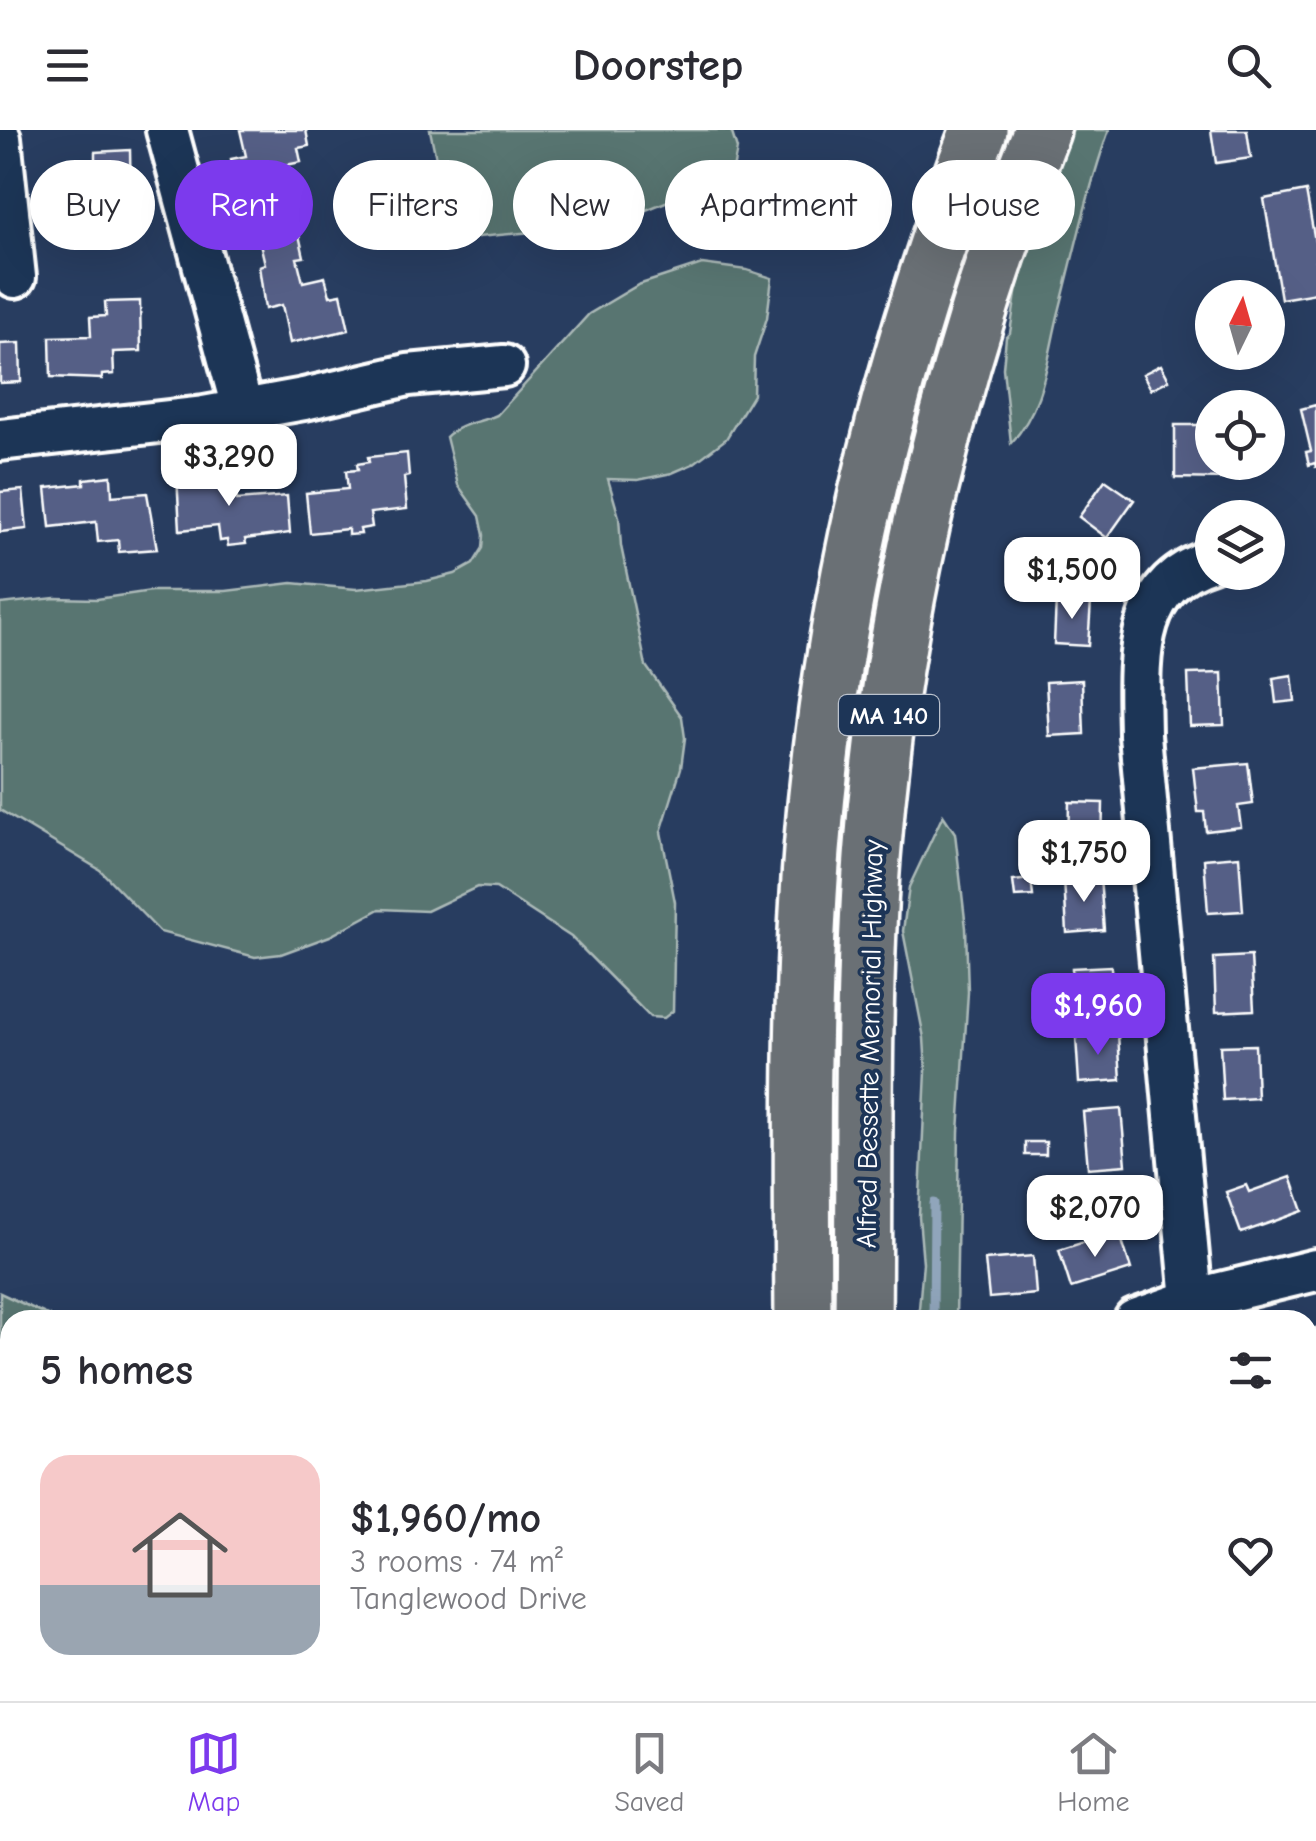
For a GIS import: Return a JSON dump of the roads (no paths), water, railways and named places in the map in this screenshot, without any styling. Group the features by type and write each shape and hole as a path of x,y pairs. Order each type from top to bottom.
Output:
{"highway":[{"name":"MA 140","path":"803,1310 808,908 833,668 860,522 890,404 929,271 979,130"},
{"name":"Alfred Bessette Memorial Highway","path":"863,1310 868,918 890,706 919,544 960,370 1004,231 1042,130"}],"street":[{"path":"167,130 243,411"},
{"path":"0,138 15,278"},
{"path":"0,440 243,411 408,375 504,366"},
{"path":"1192,1300 1140,735 1139,673 1146,624 1162,592 1173,578 1195,568"},
{"path":"1164,1310 1316,1270"}],"waterway":[{"path":"933,1310 934,1203"}]}
